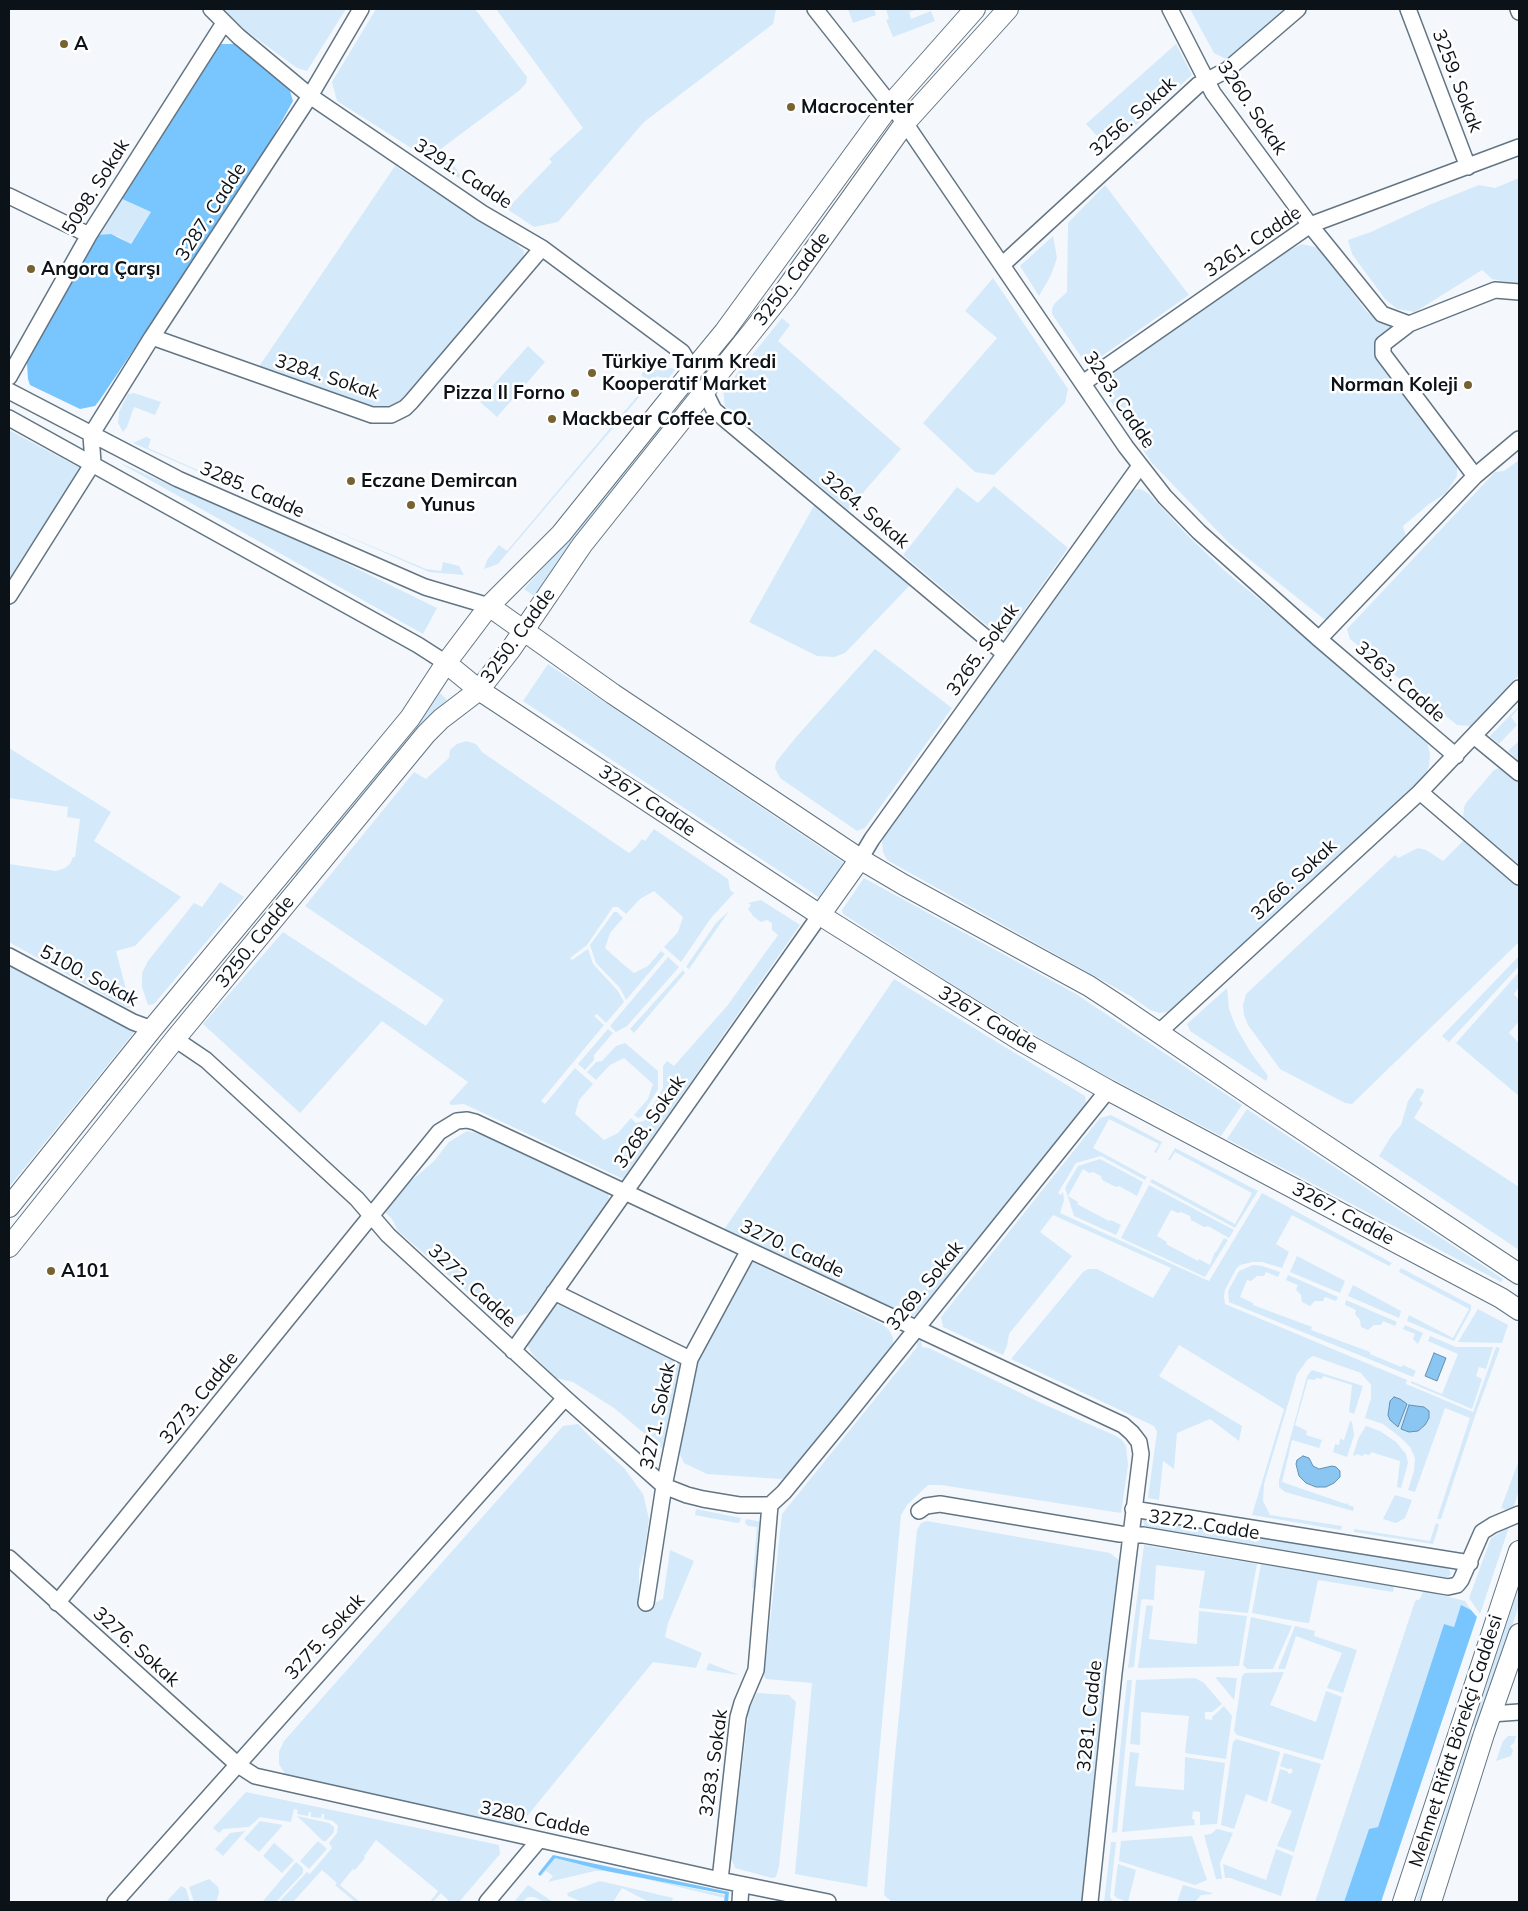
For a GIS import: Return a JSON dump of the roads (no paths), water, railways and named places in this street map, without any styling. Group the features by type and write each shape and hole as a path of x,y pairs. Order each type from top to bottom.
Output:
{"street":[{"name":"3291. Cadde","path":"211,9 224,23 310,96 482,213 542,248 682,352 693,370"},
{"name":"3287. Cadde","path":"91,435 152,337 310,96 361,9"},
{"name":"3263. Cadde","path":"815,9 905,123 1140,466 1165,497 1199,532 1319,639 1456,756"},
{"name":"3250. Cadde","path":"9,1207 152,1029 410,718 446,663 489,606 561,534 725,331 890,105 975,9"},
{"name":"3250. Cadde","path":"9,1247 175,1039 426,734 441,719 479,690 524,630 582,545 786,289 905,123 1008,9"},
{"name":"3260. Sokak","path":"1170,9 1214,93 1310,225 1382,314 1409,324"},
{"name":"3256. Sokak","path":"1002,265 1198,85 1226,70 1298,9"},
{"name":"3259. Sokak","path":"1408,9 1468,167"},
{"name":"5098. Sokak","path":"9,377 89,235 224,23"},
{"name":"3261. Cadde","path":"1083,382 1310,225 1519,147"},
{"path":"9,196 89,235"},
{"name":"3284. Sokak","path":"152,337 372,415 391,415 405,408 411,402 542,248"},
{"path":"1475,476 1383,354 1383,344 1409,324 1495,290 1519,292"},
{"path":"693,370 705,392"},
{"name":"3285. Cadde","path":"9,391 178,479 425,587 489,606"},
{"name":"3264. Sokak","path":"705,392 714,410 1005,654"},
{"path":"9,418 418,645 446,663"},
{"path":"9,596 93,463 91,435"},
{"path":"1319,639 1475,476 1519,439"},
{"name":"3265. Sokak","path":"860,858 1140,466"},
{"path":"489,606 613,694 860,858 904,885 1089,986 1519,1274"},
{"name":"3267. Cadde","path":"446,663 479,690 820,915 1023,1042 1108,1090 1501,1298 1519,1310"},
{"name":"3266. Sokak","path":"1158,1033 1420,792 1519,688"},
{"path":"1474,736 1519,773"},
{"path":"1420,792 1519,877"},
{"path":"820,915 860,858"},
{"name":"3268. Sokak","path":"513,1350 820,915"},
{"name":"5100. Sokak","path":"9,956 132,1022 152,1029"},
{"path":"152,1029 175,1039"},
{"name":"3272. Cadde","path":"175,1039 206,1060 357,1199 371,1218 388,1235 565,1398 664,1486 703,1499 739,1505 770,1505"},
{"name":"3269. Sokak","path":"770,1505 784,1492 1108,1090"},
{"name":"3270. Cadde","path":"371,1218 439,1132 456,1121 467,1120 475,1122 1128,1428 1139,1442 1141,1454 1131,1534"},
{"name":"3273. Cadde","path":"57,1603 371,1218"},
{"name":"3271. Sokak","path":"646,1603 664,1486 690,1359 749,1250"},
{"path":"554,1292 690,1359"},
{"name":"3275. Sokak","path":"115,1902 565,1398"},
{"name":"3272. Cadde","path":"919,1511 926,1506 940,1504 1448,1587 1457,1585 1464,1576 1482,1532 1519,1514"},
{"name":"3283. Sokak","path":"720,1880 738,1717 756,1670 770,1505"},
{"name":"3272. Cadde","path":"1133,1509 1470,1563"},
{"name":"3281. Cadde","path":"1090,1902 1131,1534"},
{"name":"Mehmet Rifat Börekçi Caddesi","path":"1403,1902 1519,1551"},
{"name":"3276. Sokak","path":"9,1558 238,1764"},
{"name":"Mehmet Rifat Börekçi Caddesi","path":"1431,1902 1491,1714 1519,1634"},
{"path":"1491,1714 1519,1712"},
{"name":"3280. Cadde","path":"238,1764 248,1772 261,1778 741,1885 828,1902"},
{"path":"487,1902 539,1840"},
{"path":"740,1902 741,1885"}],"place":[{"name":"A","path":"64,44"},
{"name":"Macrocenter","path":"791,107"},
{"name":"Angora Çarşı","path":"31,269"},
{"name":"Türkiye Tarım Kredi Kooperatif Market","path":"592,373"},
{"name":"Norman Koleji","path":"1468,385"},
{"name":"Pizza Il Forno","path":"575,393"},
{"name":"Mackbear Coffee CO.","path":"552,419"},
{"name":"Eczane Demircan","path":"351,481"},
{"name":"Yunus","path":"411,505"},
{"name":"A101","path":"51,1271"}]}
